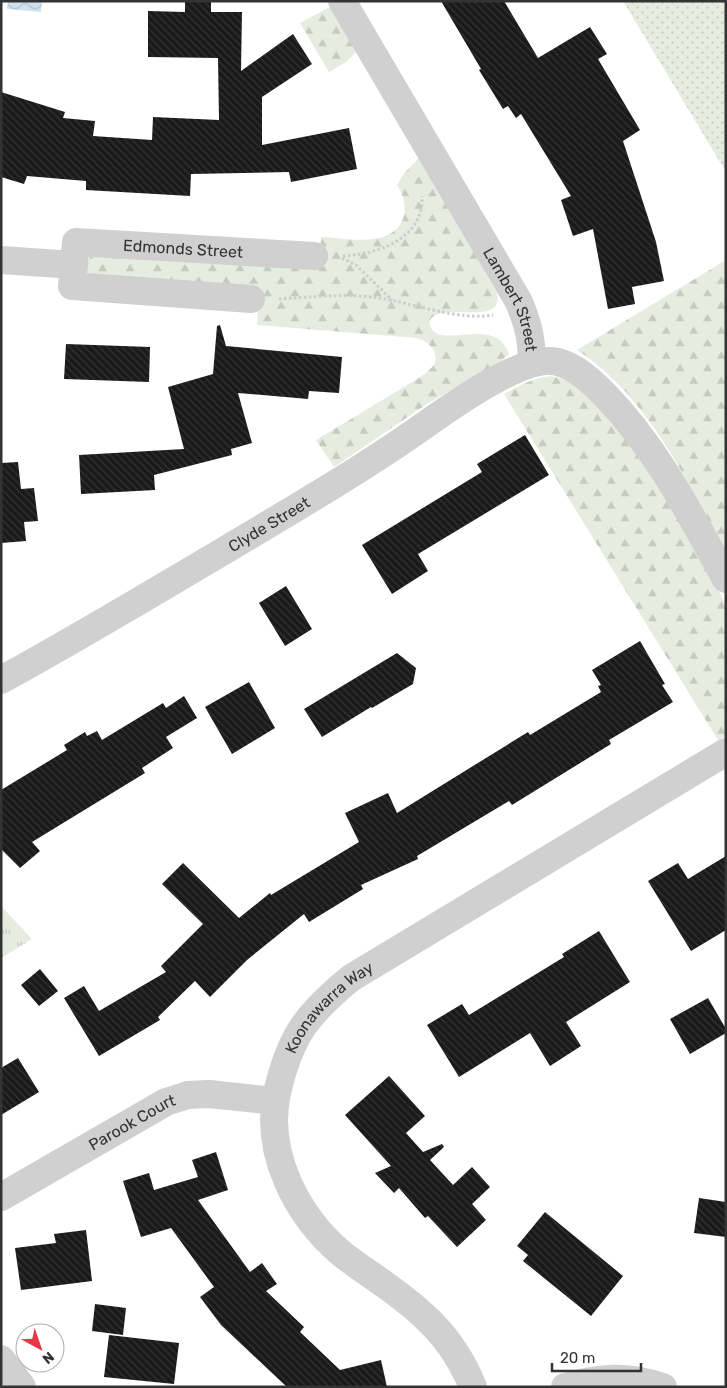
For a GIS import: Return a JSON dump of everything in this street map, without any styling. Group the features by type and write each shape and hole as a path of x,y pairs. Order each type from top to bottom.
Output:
{"street":[{"name":"Lambert Street","path":"342,1 519,302 529,327 532,342 532,363 545,360 568,366 586,378 617,407 662,467 726,579"},
{"name":"Edmonds Street","path":"1,260 74,264 314,256"},
{"name":"Edmonds Street","path":"74,264 251,299"},
{"name":"Clyde Street","path":"1,680 71,641 330,488 488,385 532,363"},
{"name":"Koonawarra Way","path":"474,1387 460,1360 425,1316 342,1253 322,1235 305,1214 283,1172 275,1128 275,1101 282,1070 292,1044 309,1018 351,978 726,752"},
{"name":"Parook Court","path":"1,1197 166,1102 188,1095 208,1094 275,1101"},
{"path":"1,1359 22,1387"},
{"path":"565,1387 610,1378 638,1380 663,1387"}],"path":[{"path":"392,300 356,265 346,259 334,257 379,250 401,238 420,216 422,207 420,190"},
{"path":"251,299 359,296 392,300 435,310 484,316 499,313 519,302"}],"green space":[{"path":"623,1 726,1 726,172"},
{"path":"330,7 356,52 346,62 329,72 300,23"},
{"path":"420,157 497,293 497,304 491,309 482,312 447,312 436,315 429,321 433,331 441,335 478,334 491,336 502,342 509,354 500,362 427,404 334,467 316,440 419,378 429,370 434,365 435,356 429,344 417,338 257,325 259,293 88,274 87,272 88,260 91,256 319,265 321,237 366,240 388,235 397,228 403,219 405,206 397,185 405,172"},
{"path":"726,260 726,557 681,471 645,416 625,391 602,369 577,350"},
{"path":"551,376 572,383 585,393 624,435 689,534 726,605 726,736 718,740 504,394 527,382"},
{"path":"1,906 32,939 1,958"}],"water":[{"path":"8,1 42,1 41,12 7,9"}],"building":[{"path":"185,1 211,1 211,12 242,12 241,71 293,34 312,64 262,97 262,145 349,128 357,169 291,182 289,172 191,174 190,196 86,190 86,181 27,176 24,184 1,177 1,92 65,112 63,118 95,121 93,136 152,140 153,117 219,120 218,58 148,57 148,11 185,12"},
{"path":"441,1 504,1 538,58 590,27 607,54 598,59 640,130 623,141 656,242 664,281 632,287 635,304 608,309 593,229 573,236 561,200 571,196 521,114 516,118 508,106 503,109"},
{"path":"220,325 226,346 342,357 339,393 309,391 308,399 238,393 252,443 231,449 232,455 154,475 155,490 81,494 79,455 184,449 168,387 213,374 217,326"},
{"path":"66,344 150,347 149,382 64,379"},
{"path":"525,435 549,475 418,554 428,571 392,594 362,545 482,472 477,464"},
{"path":"18,462 21,489 34,488 38,521 24,522 26,541 1,543 1,463"},
{"path":"286,586 312,629 285,646 259,603"},
{"path":"640,641 665,684 662,685 673,702 609,740 611,744 512,805 509,801 417,856 418,859 361,885 363,889 309,922 304,914 247,960 210,997 195,981 158,1017 160,1020 99,1056 64,998 84,986 99,1011 166,972 161,966 203,924 162,884 183,863 239,918 270,893 271,895 359,842 345,813 388,793 397,813 528,732 530,735 601,692 598,686 601,685 592,670"},
{"path":"397,653 416,668 413,684 322,737 304,709"},
{"path":"249,682 275,728 232,754 205,707"},
{"path":"184,696 197,718 166,737 173,748 142,768 145,773 32,842 40,851 20,868 1,849 1,790 67,750 64,745 85,732 87,736 97,731 102,740 163,703 166,708"},
{"path":"726,856 726,930 691,951 648,881 678,863 688,879"},
{"path":"599,931 630,982 566,1022 581,1046 550,1066 530,1033 459,1077 427,1025 462,1004 469,1015 564,957 562,954"},
{"path":"40,969 58,991 39,1006 21,985"},
{"path":"708,998 726,1029 726,1033 690,1054 670,1019"},
{"path":"18,1058 39,1092 1,1115 1,1068"},
{"path":"389,1076 425,1116 406,1133 423,1152 442,1144 444,1147 430,1160 453,1185 472,1167 490,1187 472,1204 486,1220 457,1247 428,1216 425,1218 399,1188 394,1193 375,1173 391,1166 345,1115"},
{"path":"216,1152 228,1190 198,1200 250,1272 262,1263 277,1284 266,1291 304,1327 300,1332 340,1370 381,1360 387,1387 287,1387 221,1325 200,1297 214,1287 171,1228 141,1237 123,1181 149,1173 154,1190 198,1177 192,1160"},
{"path":"699,1198 726,1202 726,1237 694,1233"},
{"path":"545,1212 623,1276 591,1316 523,1261 528,1255 517,1246"},
{"path":"86,1230 92,1281 21,1290 15,1248 56,1243 54,1234"},
{"path":"95,1304 126,1308 123,1335 92,1331"},
{"path":"109,1335 179,1343 174,1384 104,1377"}]}
